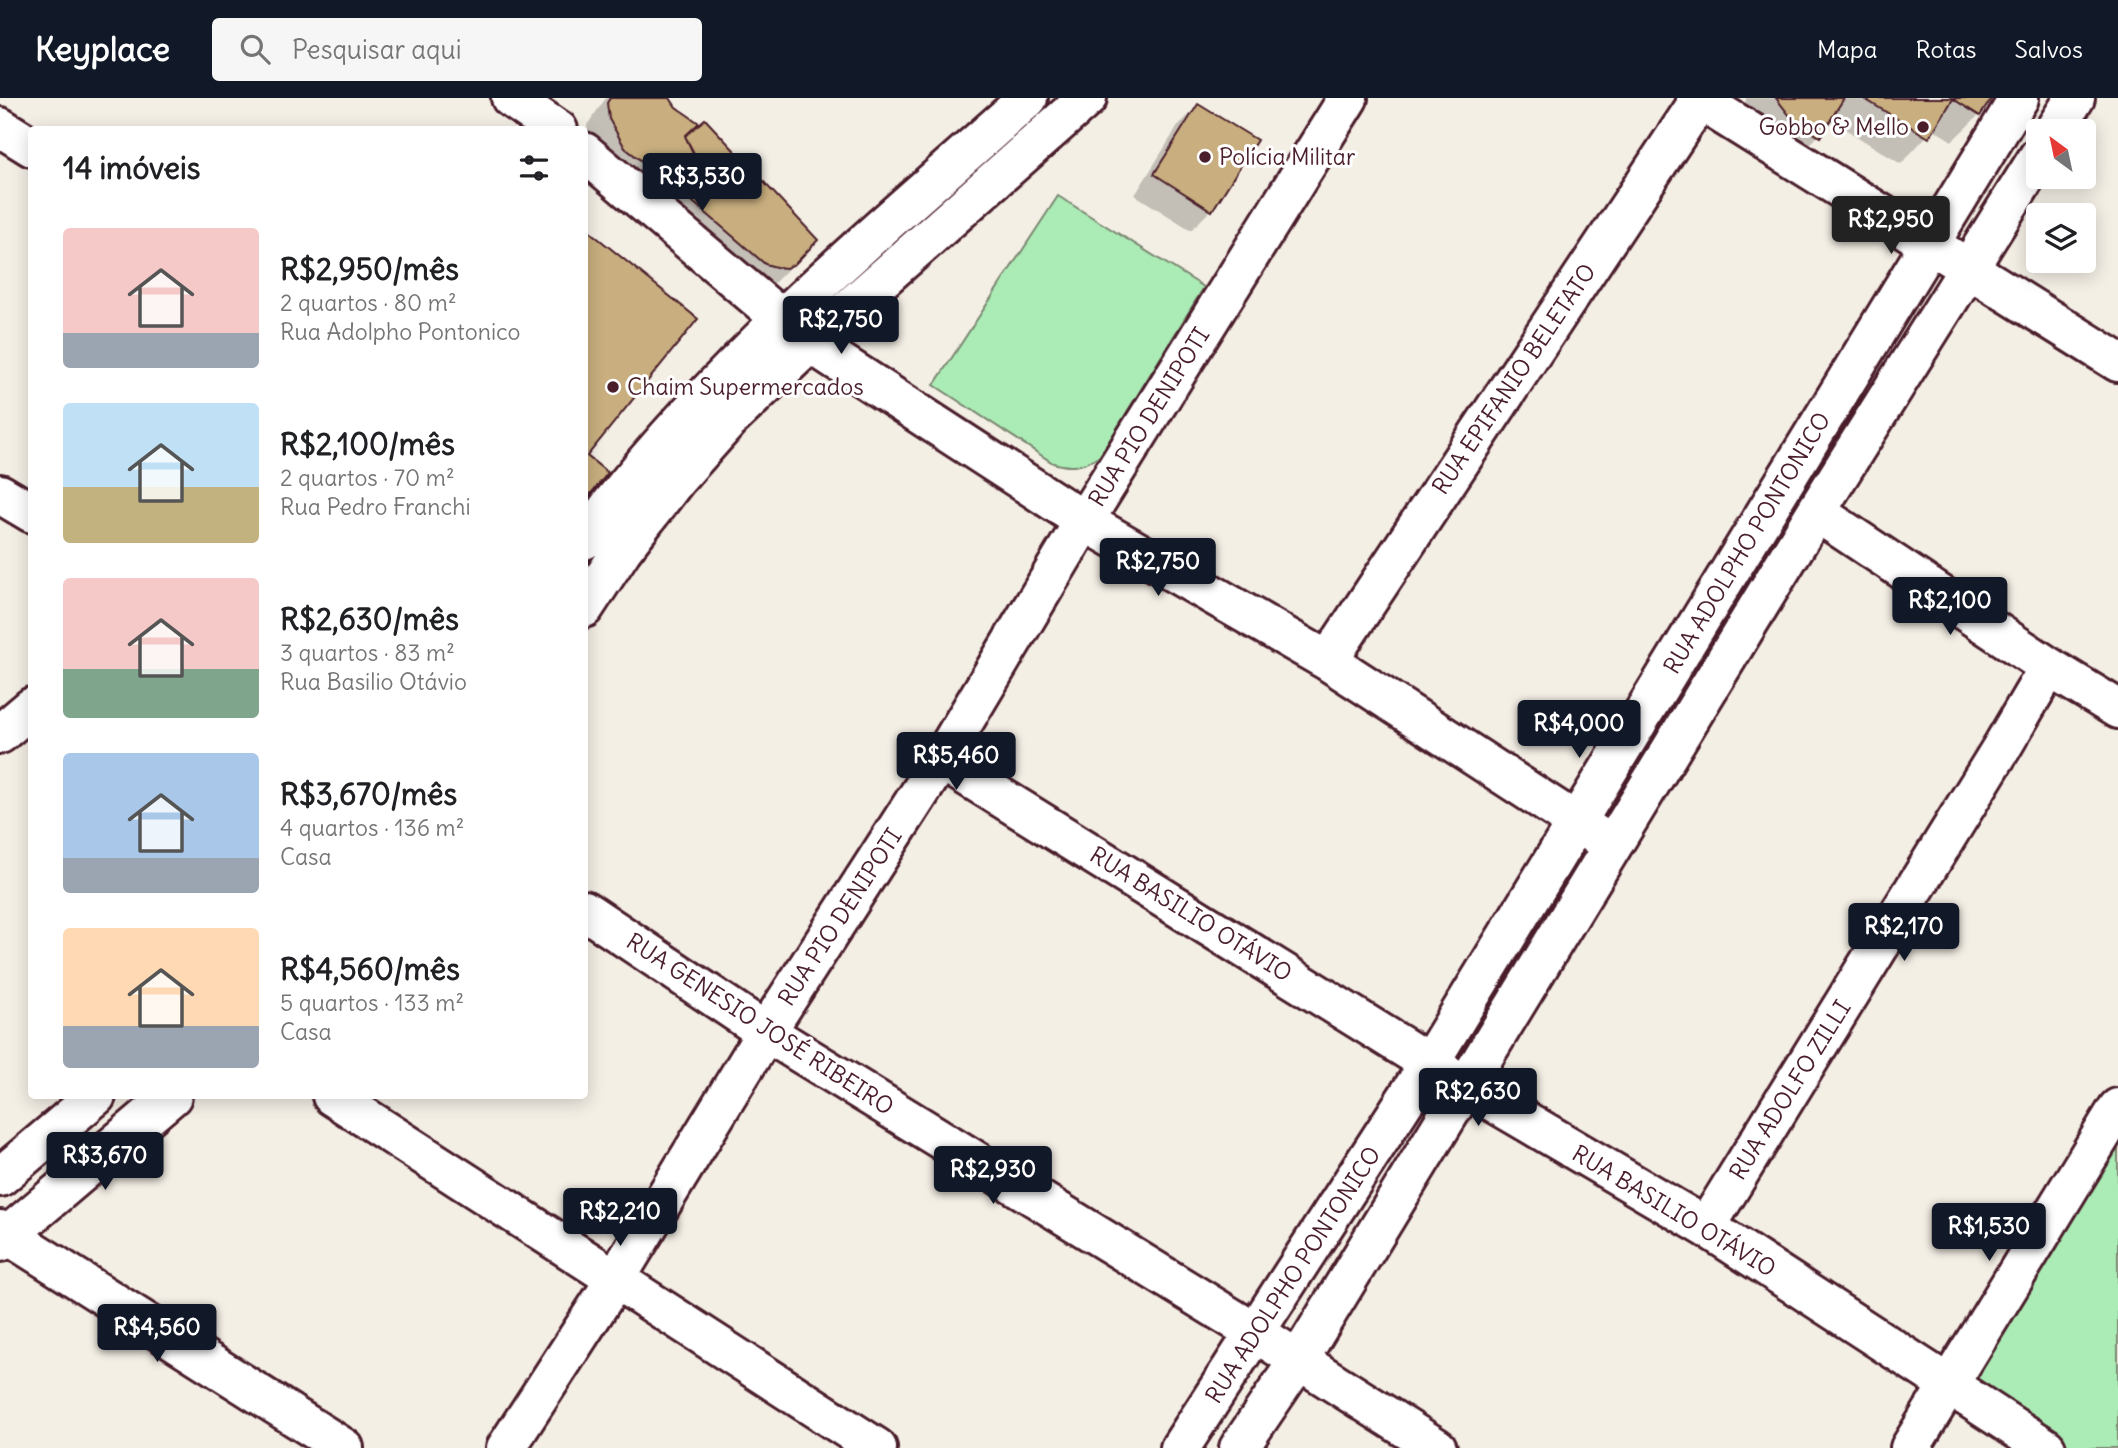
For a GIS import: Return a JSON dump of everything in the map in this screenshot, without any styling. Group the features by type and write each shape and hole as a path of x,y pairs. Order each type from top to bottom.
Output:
{"street":[{"path":"511,98 552,119"},
{"path":"588,535 646,461 704,395 781,319 1028,98"},
{"path":"588,602 622,550 675,481 731,418 810,343 1087,98"},
{"name":"RUA PIO DENIPOTI","path":"506,1448 615,1280 766,1032 941,760 1084,521 1348,98"},
{"name":"RUA ADOLPHO PONTONICO","path":"1180,1448 1430,1062 2019,98"},
{"path":"2062,119 2075,98"},
{"path":"1699,99 2118,362"},
{"name":"RUA EPIFANIO BELETATO","path":"1328,661 1699,99"},
{"path":"0,127 28,144"},
{"path":"588,155 810,343 1084,521 1328,661 1575,823 1614,845"},
{"name":"RUA ADOLPHO PONTONICO","path":"1239,1448 1298,1361 1816,512 2026,177"},
{"path":"0,494 28,511"},
{"path":"1816,512 2049,667 2118,709"},
{"name":"RUA ADOLFO ZILLI","path":"1706,1227 2049,667"},
{"path":"0,734 28,710"},
{"name":"RUA BASILIO OTÁVIO","path":"941,760 1466,1086 1706,1227 2046,1448"},
{"name":"RUA GENESIO JOSÉ RIBEIRO","path":"588,913 766,1032 1256,1333 1437,1448"},
{"path":"0,1177 92,1099"},
{"path":"168,1099 3,1236 344,1448"},
{"path":"337,1099 877,1448"},
{"path":"1910,1448 2118,1108"}],"green space":[{"path":"1058,196 1204,287 1100,456 1072,466 1053,463 934,385"},
{"path":"2118,1119 2118,1448 2051,1448 1953,1387"}],"building":[{"path":"610,98 670,98 676,107 699,123 685,136 696,159 670,183 625,148 609,119 607,103"},
{"name":"Gobbo & Mello","path":"1776,98 1844,98 1820,137 1793,120"},
{"name":"Gobbo & Mello","path":"1863,98 1992,98 1980,116 1953,99 1929,138"},
{"name":"Polícia Militar","path":"1198,104 1257,140 1212,211 1154,174"},
{"path":"705,119 818,240 795,264 786,268 765,264 671,183 697,159 685,136"},
{"name":"Chaim Supermercados","path":"588,230 698,319 588,455"},
{"name":"Chaim Supermercados","path":"588,457 608,473 588,497"}],"place":[{"name":"Gobbo & Mello","path":"1923,127"},
{"name":"Polícia Militar","path":"1205,157"},
{"name":"Chaim Supermercados","path":"613,387"}]}
